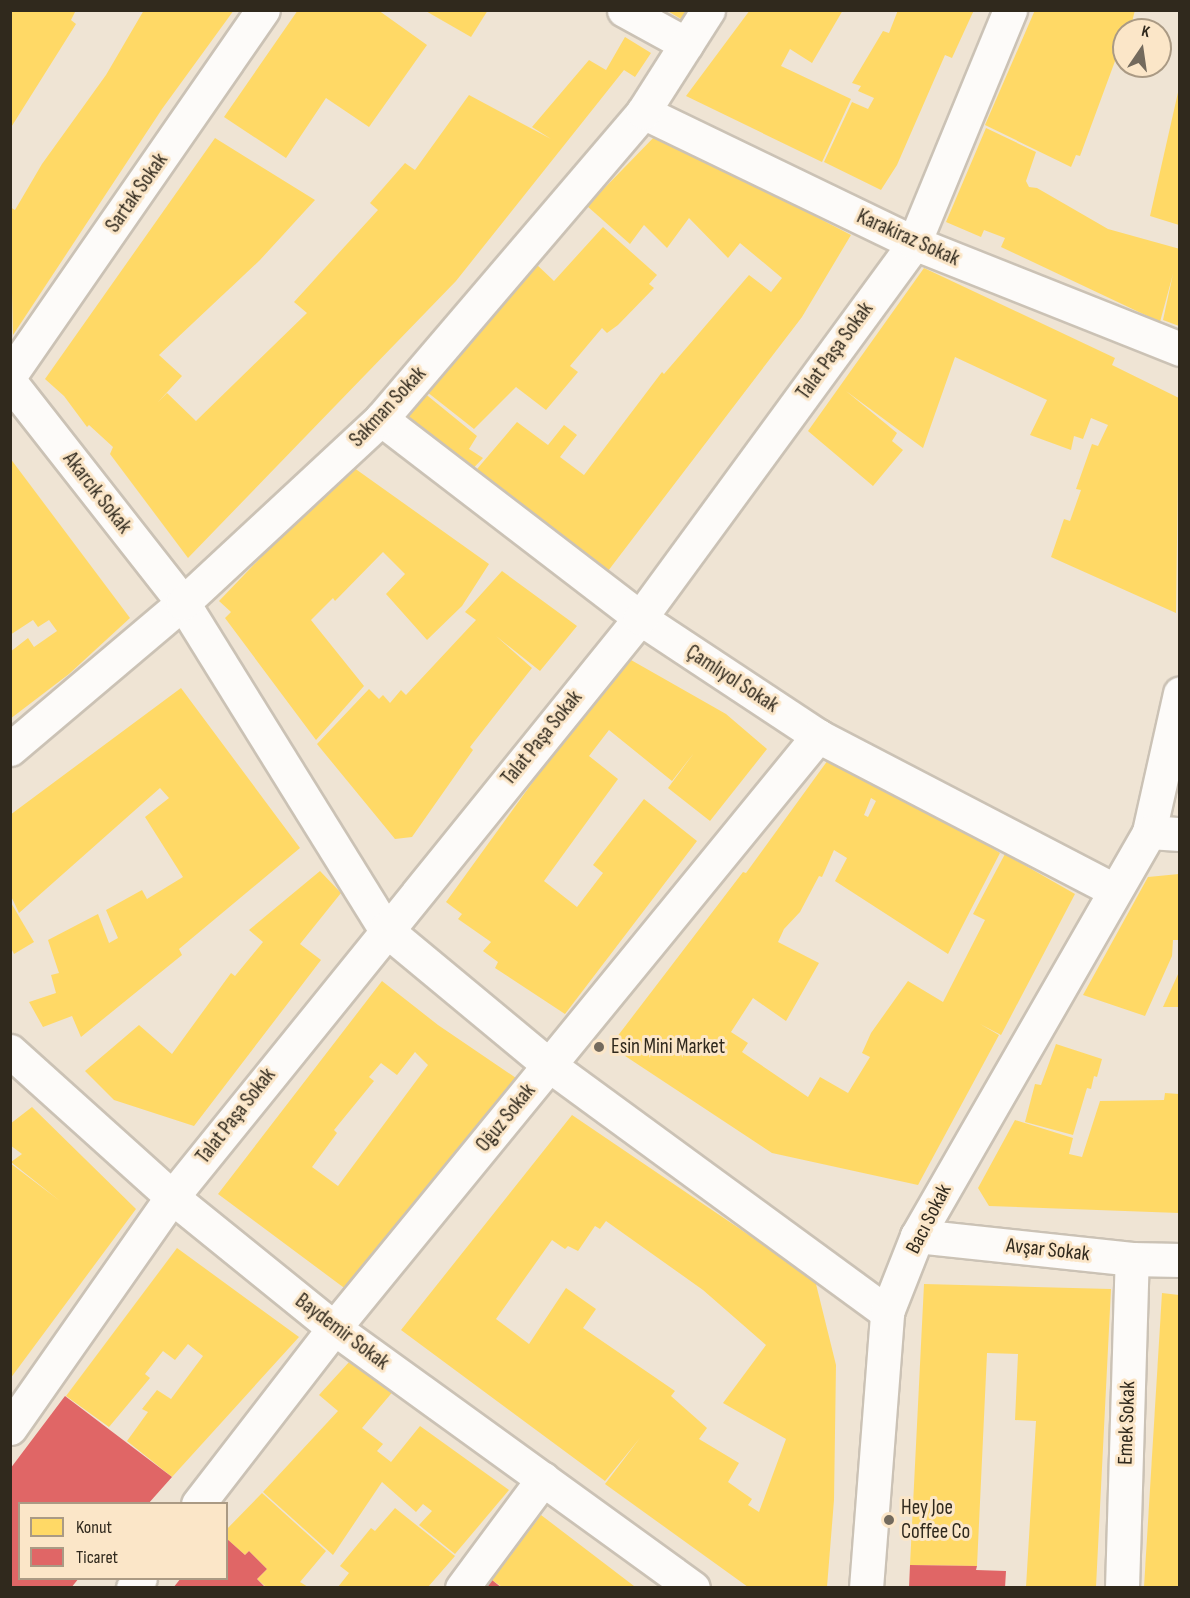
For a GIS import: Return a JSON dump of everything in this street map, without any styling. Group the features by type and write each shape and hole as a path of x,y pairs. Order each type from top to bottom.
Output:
{"street":[{"name":"Sartak Sokak","path":"10,375 263,10"},
{"path":"624,10 686,44"},
{"name":"Sakman Sokak","path":"10,749 183,603 381,419 643,112 708,10"},
{"name":"Talat Paşa Sokak","path":"10,1428 172,1197 385,929 640,618 914,243 1010,10"},
{"name":"Karakiraz Sokak","path":"643,112 914,243 1179,350"},
{"name":"Akarcık Sokak","path":"10,382 183,603 385,929 549,1065 887,1312"},
{"name":"Çamlıyol Sokak","path":"381,419 640,618 818,736 1114,890"},
{"path":"1164,833 1179,693"},
{"name":"Oğuz Sokak","path":"199,1502 334,1328 818,736"},
{"name":"Bacı Sokak","path":"866,1587 887,1312 917,1236 1114,890 1164,833"},
{"name":"Baydemir Sokak","path":"10,1051 172,1197 334,1328 693,1587"},
{"name":"Avşar Sokak","path":"917,1236 1132,1259 1179,1260"},
{"name":"Emek Sokak","path":"1122,1587 1132,1259"},
{"path":"462,1587 543,1479"}],"building: Konut":[{"path":"10,10 76,10 71,20 76,24 10,129"},
{"path":"144,10 234,10 162,109 13,335 10,207 15,210 42,164 106,75"},
{"path":"298,10 378,10 427,45 369,127 326,98 286,158 224,117"},
{"path":"424,10 488,10 471,37"},
{"path":"666,10 687,10 681,19"},
{"path":"750,10 843,10 812,63 790,49 781,66 851,99 822,162 686,96"},
{"path":"898,10 974,10 952,58 945,55 897,165 881,190 824,162 852,102 868,109 874,98 858,91 861,86 852,83 883,31 889,33"},
{"path":"1035,10 1135,10 1133,18 1112,18 1112,69 1080,156 1076,155 1071,167 985,125"},
{"path":"625,37 651,53 635,77 624,70 456,281 188,558 110,454 113,447 89,425 87,427 64,396 45,379 215,138 315,200 260,260 159,355 182,376 158,402 167,393 196,421 307,313 294,302 378,210 370,203 405,163 415,170 469,95 551,139 532,127 589,60 606,70"},
{"path":"1179,88 1179,225 1150,216"},
{"path":"986,128 1036,152 1026,181 1029,187 1037,188 1108,229 1180,249 1179,326 1163,320 1173,274 1160,322 1001,247 1005,238 984,230 981,237 946,222"},
{"path":"657,134 851,235 802,317 608,571 466,482 517,422 548,445 564,425 577,435 560,457 584,475 662,372 664,374 749,275 771,292 782,278 740,243 728,258 689,218 667,248 644,225 630,244 587,206"},
{"path":"603,227 657,275 649,284 654,288 618,325 607,333 602,328 570,366 578,372 546,410 516,387 474,429 422,388 535,263 554,281"},
{"path":"924,268 1115,358 1112,365 1179,398 1176,613 1051,557 1064,519 1070,521 1081,490 1076,489 1092,444 1098,446 1108,425 1091,418 1083,439 1074,436 1071,450 1030,435 1047,400 955,357 923,448 846,391 897,433 892,441 903,450 873,486 808,431"},
{"path":"423,392 477,436 469,449 483,458 465,477 391,424"},
{"path":"10,458 130,618 69,674 10,719 10,652 28,638 34,647 57,631 49,620 38,627 33,620 10,635"},
{"path":"350,465 489,564 462,606 427,640 386,594 405,574 383,552 335,601 333,598 311,620 364,686 316,740 225,618 231,612 219,601"},
{"path":"502,571 577,626 540,671 496,636 532,668 470,747 473,750 412,837 395,839 317,744 369,689 379,699 383,695 390,703 401,690 406,695 476,620 465,612"},
{"path":"624,656 726,714 767,749 710,821 668,788 694,753 672,781 609,730 589,756 618,779 544,881 577,907 603,873 593,865 644,799 697,841 565,1014 495,968 498,962 483,951 491,942 458,919 462,914 446,902"},
{"path":"181,688 300,848 179,949 182,955 81,1037 72,1016 43,1027 29,1002 56,993 51,975 59,973 48,940 98,914 109,943 118,938 106,910 142,890 147,899 183,877 145,817 169,798 160,788 19,913 10,894 10,815"},
{"path":"828,760 886,781 1000,853 948,954 835,881 847,858 834,850 822,877 819,876 800,912 784,929 778,942 819,963 786,1021 753,998 731,1032 748,1043 742,1052 808,1097 820,1077 848,1093 870,1057 862,1053 871,1033 908,981 943,1002 985,920 973,914 1005,854 1075,894 1001,1035 980,1024 999,1035 918,1185 772,1153 610,1046 743,872 746,873","holes":["871,798 876,801 868,817 864,815"]},
{"path":"320,871 341,893 300,944 321,960 194,1126 114,1100 85,1071 139,1025 172,1054 231,973 235,976 263,942 249,930"},
{"path":"1179,874 1179,940 1173,940 1172,956 1145,1016 1083,995 1148,877"},
{"path":"10,901 34,942 14,954 10,946"},
{"path":"1179,972 1179,1007 1163,1007"},
{"path":"382,981 438,1025 516,1078 347,1290 218,1194","holes":["415,1052 428,1065 338,1186 312,1167 337,1133 334,1130 374,1081 369,1077 381,1063 397,1075"]},
{"path":"1056,1044 1102,1059 1091,1089 1087,1088 1073,1135 1025,1122 1035,1084 1041,1085"},
{"path":"1165,1093 1179,1094 1179,1213 989,1206 978,1188 1015,1120 1073,1138 1069,1154 1082,1157 1100,1101 1164,1100"},
{"path":"32,1107 136,1209 10,1379 10,1163 60,1201 11,1162 22,1154 10,1145 10,1124"},
{"path":"572,1115 815,1280 836,1365 834,1500 827,1587 748,1587 605,1484 640,1438 605,1481 401,1330","holes":["606,1221 703,1290 766,1345 723,1403 786,1439 759,1512 748,1505 752,1499 728,1482 739,1463 699,1439 707,1428 671,1396 675,1391 583,1328 596,1309 566,1288 529,1344 496,1319 552,1240 565,1249 568,1246 578,1251 595,1226 600,1229"]},
{"path":"177,1248 299,1337 172,1477 127,1441 148,1412 142,1409 157,1390 171,1399 203,1356 188,1344 175,1360 163,1351 145,1374 150,1378 109,1427 66,1396"},
{"path":"924,1284 1111,1289 1096,1587 1026,1587 1036,1421 1015,1420 1018,1354 987,1353 977,1566 910,1565"},
{"path":"1162,1293 1179,1295 1179,1587 1144,1587"},
{"path":"360,1350 401,1382 362,1428 383,1444 377,1451 391,1462 420,1426 509,1490 455,1554 419,1525 432,1511 423,1504 416,1512 382,1482 333,1555 263,1492 338,1411 319,1395"},
{"path":"262,1493 326,1551 300,1582 308,1587 266,1587 257,1579 267,1569 249,1551 245,1555 228,1540 228,1528"},
{"path":"395,1508 455,1556 428,1587 338,1587 349,1573 340,1566 371,1528 375,1531"},
{"path":"541,1515 637,1587 502,1587 492,1580"}],"building: Ticaret":[{"path":"65,1396 172,1477 150,1502 18,1502 18,1580 77,1580 71,1588 10,1588 10,1469"},
{"path":"228,1540 245,1555 249,1551 267,1569 257,1579 266,1588 173,1588 179,1580 228,1580"},
{"path":"910,1565 977,1566 976,1570 1006,1571 1005,1588 909,1588"},
{"path":"492,1580 502,1588 485,1588"}],"place":[{"name":"Esin Mini Market","path":"599,1047"},
{"name":"Hey Joe Coffee Co","path":"889,1520"}]}
